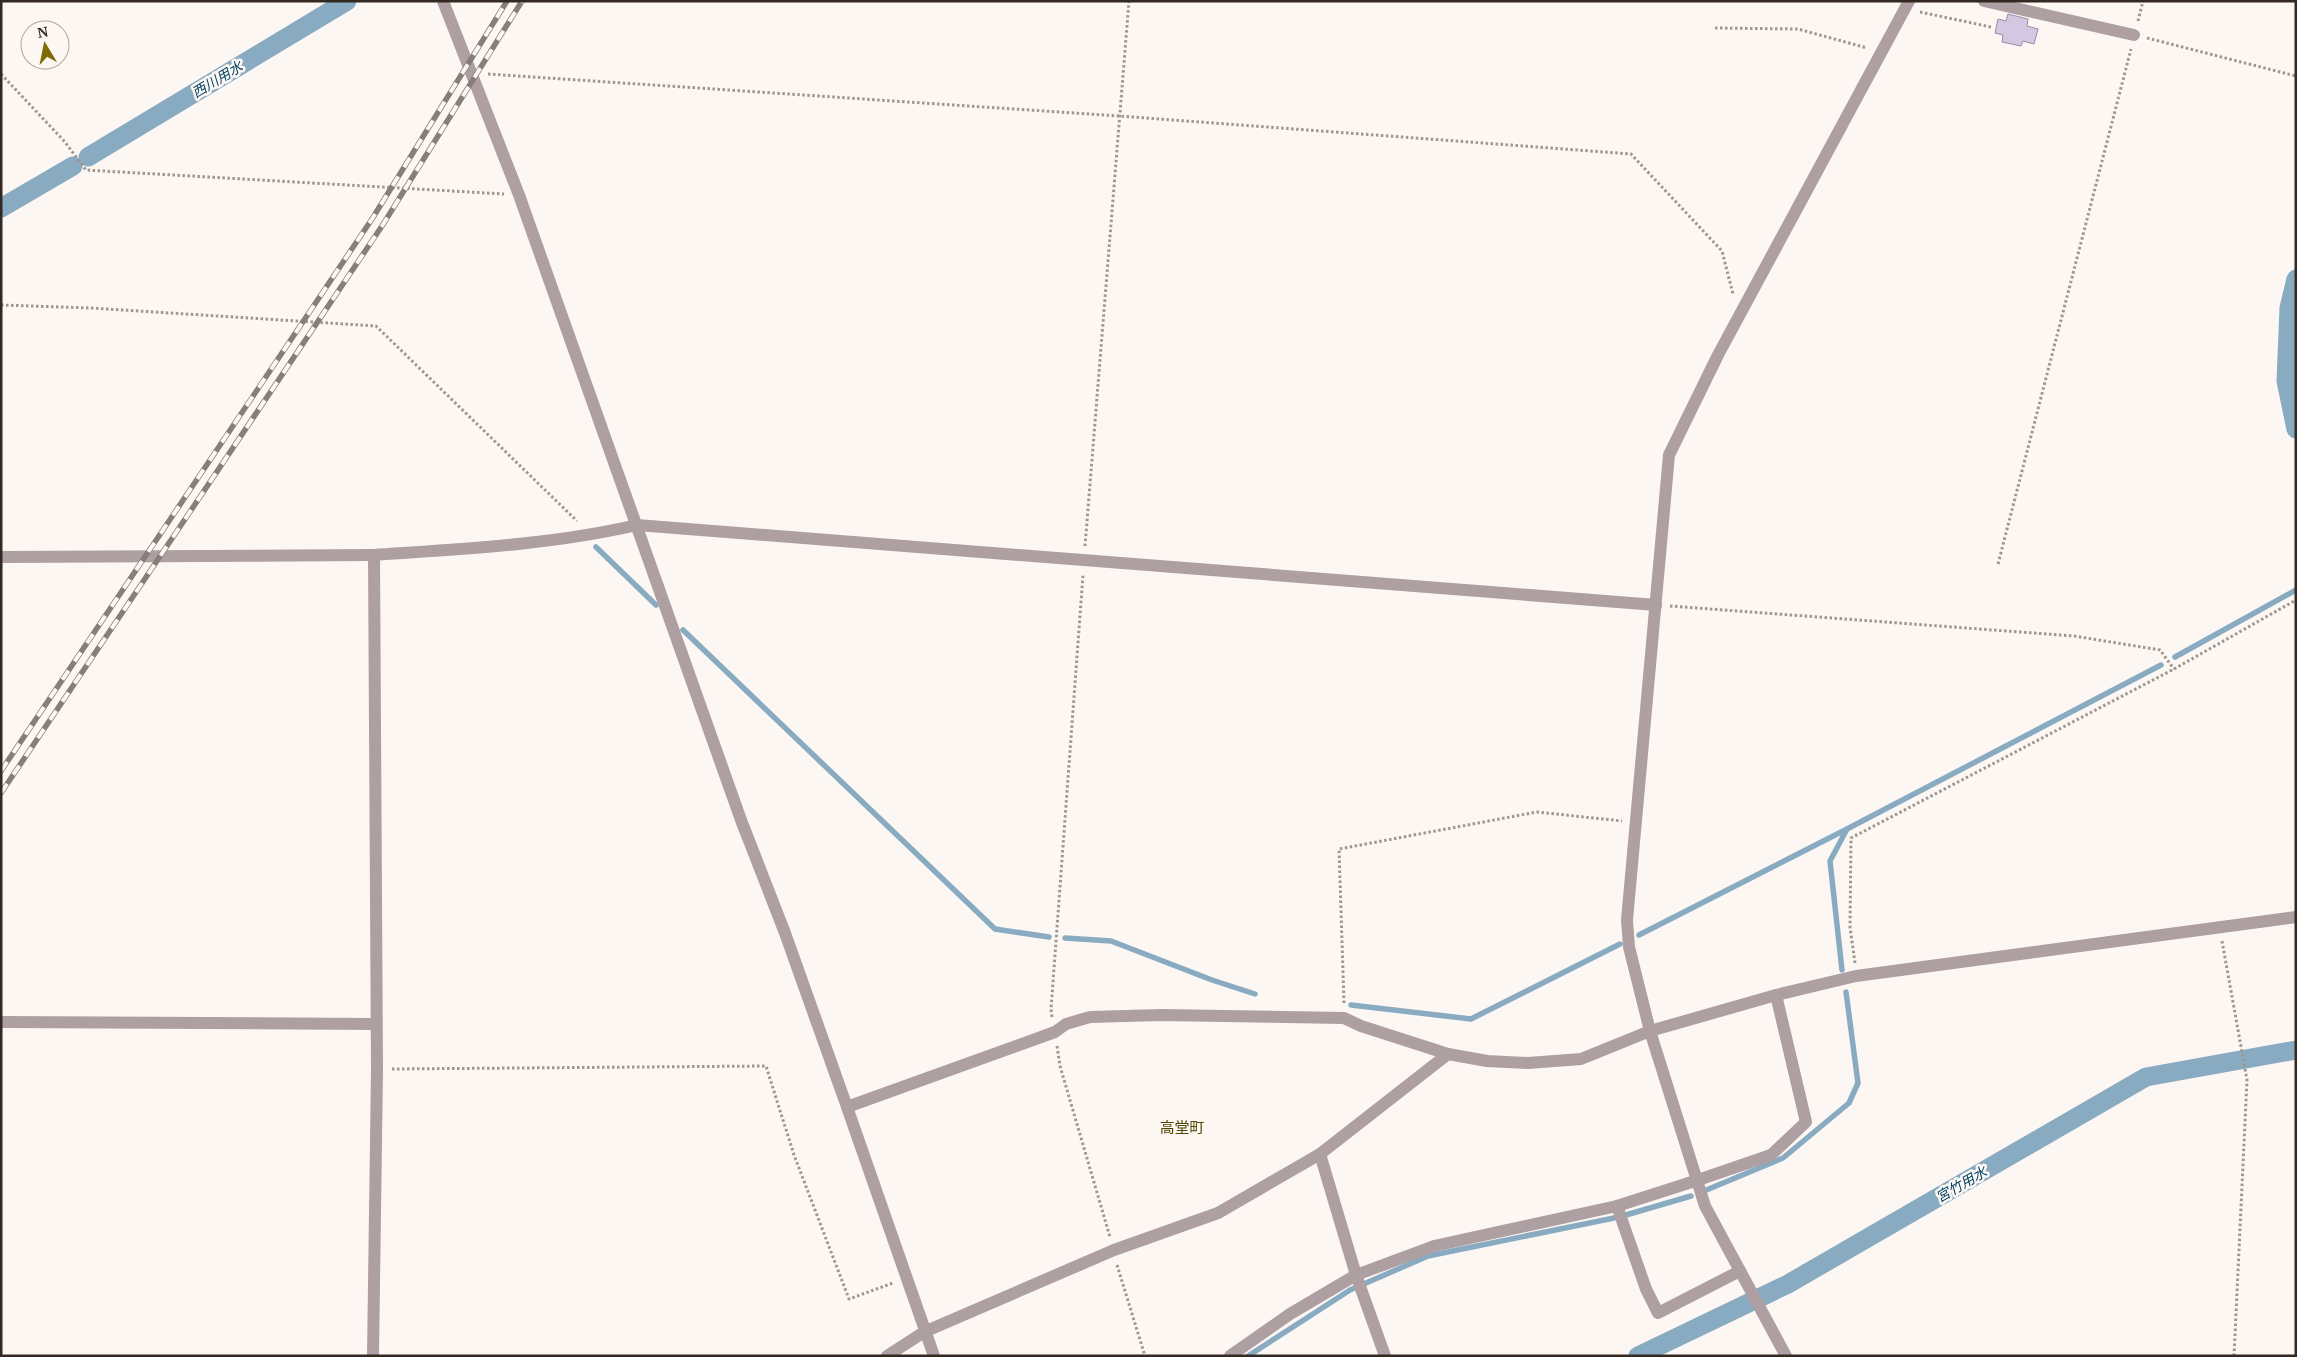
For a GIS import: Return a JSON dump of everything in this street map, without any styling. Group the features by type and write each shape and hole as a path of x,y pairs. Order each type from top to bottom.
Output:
{"street":[{"path":"443,1 519,195 738,811 785,933 908,1277 924,1332 934,1356"},
{"path":"1984,1 2134,35"},
{"path":"1786,1356 1705,1206 1650,1031 1629,947 1628,920 1636,822 1669,455 1718,355 1739,320 1907,5"},
{"path":"1,557 374,555 524,545 591,536 636,525 1656,606"},
{"path":"373,1356 377,1069 374,555"},
{"path":"847,1107 1054,1032 1066,1024 1090,1017 1161,1015 1344,1018 1361,1026 1448,1054 1487,1061 1528,1063 1581,1059 1650,1031 1776,995 1856,976 2296,918"},
{"path":"1230,1356 1290,1314 1357,1278 1434,1246 1618,1206 1771,1155 1806,1122 1776,995"},
{"path":"1,1022 376,1024"},
{"path":"887,1356 924,1332 1114,1250 1218,1213 1320,1154 1448,1054"},
{"path":"1320,1154 1357,1278 1385,1356"},
{"path":"1618,1206 1646,1289 1658,1313 1740,1271"}],"path":[{"path":"1129,1 1084,561 1059,928 1051,1009 1060,1066 1145,1356"},
{"path":"1998,564 2143,1"},
{"path":"1907,5 1991,26"},
{"path":"1715,28 1798,29 1883,53"},
{"path":"2134,35 2296,76"},
{"path":"470,73 1119,116 1631,154 1722,251 1739,320"},
{"path":"1,74 65,142 86,170 519,195"},
{"path":"1,305 91,308 376,326 591,536"},
{"path":"1856,976 1850,926 1851,838 2174,669 2296,600"},
{"path":"1656,606 2074,636 2160,650 2174,669"},
{"path":"1344,1018 1339,849 1537,812 1636,822"},
{"path":"2220,928 2248,1080 2234,1356"},
{"path":"377,1069 766,1066 794,1155 849,1299 908,1277"}],"building":[{"path":"2008,14 2028,19 2027,26 2038,29 2034,44 2023,41 2021,46 2002,42 2003,35 1995,33 1998,19 2006,21"}],"waterway":[{"name":"西川用水","path":"88,157 347,1"},
{"name":"西川用水","path":"1,208 73,166"},
{"path":"2296,279 2289,308 2286,381 2296,429"},
{"path":"596,547 656,605"},
{"path":"2175,657 2296,590"},
{"path":"683,630 995,929 1049,937"},
{"path":"1842,970 1830,861 1847,829 2161,665"},
{"path":"1639,935 1847,829"},
{"path":"1065,938 1111,941 1212,980 1255,994"},
{"path":"1351,1005 1471,1019 1620,944"},
{"path":"1704,1191 1783,1158 1849,1103 1858,1083 1846,992"},
{"name":"宮竹用水","path":"1638,1356 1788,1284 2146,1077 2296,1050"},
{"path":"1626,1215 1691,1196"},
{"path":"1248,1356 1350,1290 1428,1256 1614,1218"}],"railway":[{"path":"1,771 372,219 507,1"},
{"path":"1,793 382,226 522,1"}],"district":[{"name":"高堂町","path":"1182,1127"}]}
